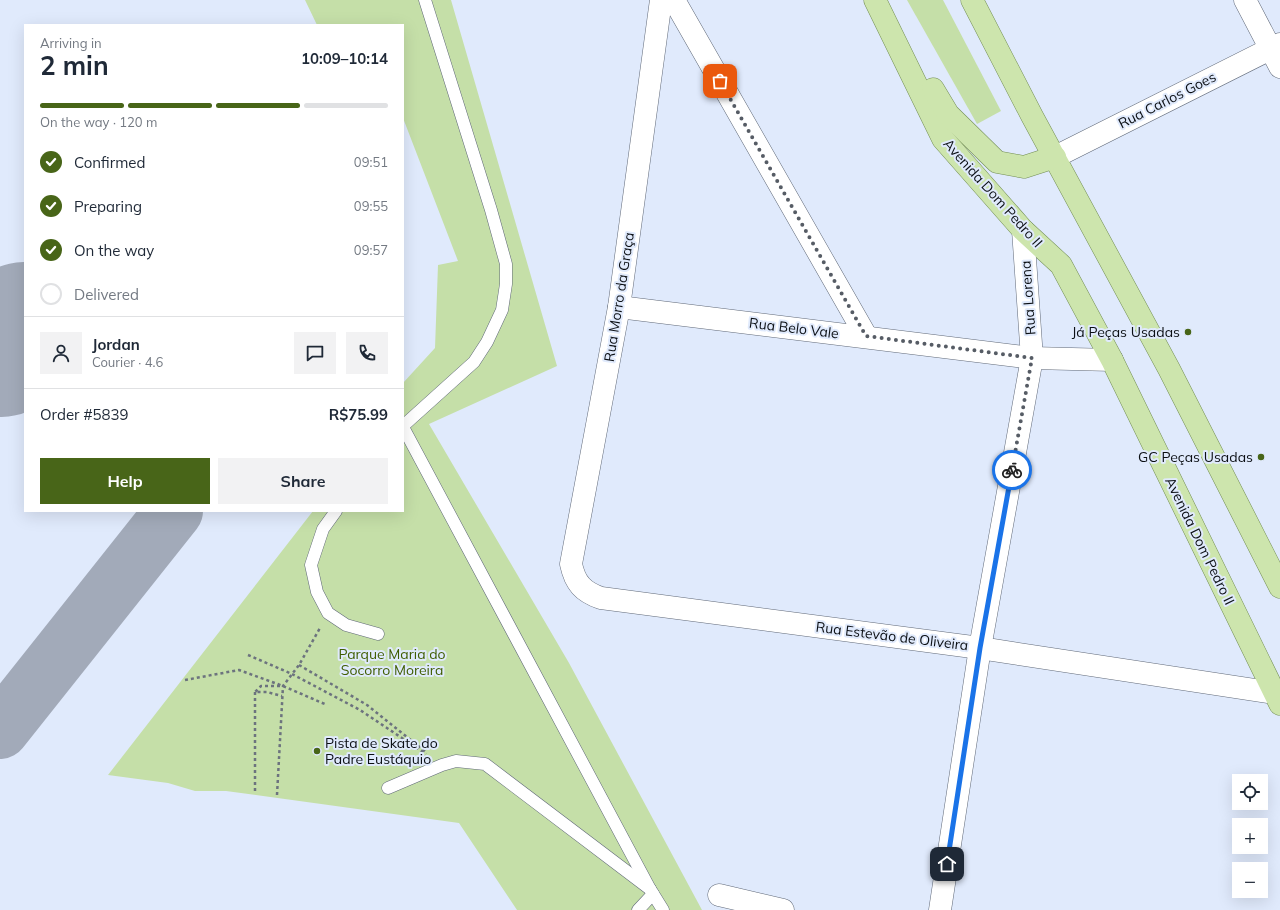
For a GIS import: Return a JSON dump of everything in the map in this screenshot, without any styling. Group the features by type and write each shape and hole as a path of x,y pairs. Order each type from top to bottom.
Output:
{"main road":[{"name":"Avenida Dom Pedro II","path":"874,0 943,139 1023,230 1061,265 1112,360 1277,698"},
{"path":"880,0 948,114 997,162 1024,168 1055,157"},
{"path":"972,0 1169,369 1280,587"}],"street":[{"name":"Rua Morro da Graça","path":"583,588 574,578 571,564 619,306 661,0"},
{"path":"674,0 866,336"},
{"path":"1245,0 1277,53"},
{"name":"Rua Carlos Goes","path":"1055,157 1277,53"},
{"name":"Rua Lorena","path":"940,910 980,648 1032,358 1023,230"},
{"name":"Rua Belo Vale","path":"619,306 1032,358 1112,360"},
{"name":"Rua Estevão de Oliveira","path":"583,588 590,594 601,598 980,648 1277,698"},
{"path":"719,895 783,910"}],"lane":[{"path":"404,425 474,362 487,342 502,310 506,284 506,264 493,218 425,0"},
{"path":"404,428 663,910"},
{"path":"335,512 323,529 311,565 317,592 328,614 346,625 378,634"},
{"path":"388,788 442,765 456,761 485,764 652,891"},
{"path":"638,910 652,891"}],"path":[{"path":"277,795 283,686 300,665 328,614"},
{"path":"248,655 292,674 360,710 442,765"},
{"path":"300,665 367,705 442,765"},
{"path":"185,680 239,670 283,686 327,705"},
{"path":"254,791 255,692 261,686 283,686"},
{"path":"255,692 267,692 282,696"}],"green space":[{"name":"Parque Maria do Socorro Moreira","path":"305,0 451,0 557,366 429,424 569,663 702,910 517,910 459,823 226,791 195,791 168,783 108,775 312,512 404,512 404,382 435,348 438,265 458,261 404,121 404,24 317,24"},
{"path":"907,0 943,0 1001,111 977,124"}],"taxiway":[{"path":"0,730 173,512"}],"runway":[{"path":"0,345 24,334"}],"way so far":[{"path":"720,81 866,336 1032,358 1012,470"}],"place":[{"name":"Já Peças Usadas","path":"1188,332"},
{"name":"GC Peças Usadas","path":"1261,457"},
{"name":"Pista de Skate do Padre Eustáquio","path":"317,751"}],"route":[{"path":"947,864 980,648 1012,470"}]}
